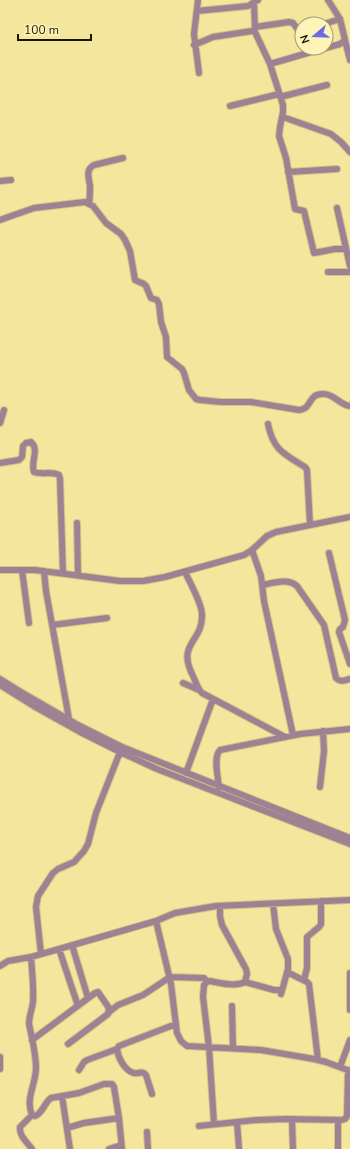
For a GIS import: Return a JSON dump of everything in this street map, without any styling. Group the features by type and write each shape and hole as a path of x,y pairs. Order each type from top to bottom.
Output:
{"street":[{"path":"198,0 194,23 194,45 199,73"},
{"path":"328,0 340,19 350,60"},
{"path":"197,11 248,6 256,2 255,29 270,64 283,105 283,117 279,136 286,158 295,209 304,211 314,253 346,248"},
{"path":"334,21 340,19"},
{"path":"194,45 213,37 252,31 255,29 289,22 294,25"},
{"path":"334,46 340,44 345,40"},
{"path":"270,64 298,56"},
{"path":"230,106 327,85"},
{"path":"283,117 330,134 341,142 350,152"},
{"path":"89,204 90,188 87,174 90,167 123,158"},
{"path":"288,172 337,169"},
{"path":"0,181 11,180"},
{"path":"0,220 34,208 85,202 92,206 106,223 121,234 125,240 130,251 133,278 144,284 149,296 157,300 159,304 161,322 166,337 167,357 182,369 189,390 196,399 221,402 252,402 303,410 307,408 312,397 322,393 328,394 350,406"},
{"path":"337,208 350,266"},
{"path":"328,272 350,272"},
{"path":"0,423 4,410"},
{"path":"268,424 272,438 278,449 286,456 305,467 307,470 310,525"},
{"path":"0,463 19,460 22,457 23,446 26,443 31,442 35,449 32,468 34,472 38,474 59,474 63,573"},
{"path":"0,570 44,571 143,582 185,572 244,554 252,550 271,534 276,532 350,517"},
{"path":"77,523 78,575"},
{"path":"252,550 263,585 264,601 293,735"},
{"path":"329,553 344,620 343,627 340,629 340,636 350,664"},
{"path":"22,570 29,623"},
{"path":"44,571 46,592 69,719"},
{"path":"185,572 202,608 200,629 188,650 187,655 188,665 199,690"},
{"path":"263,585 289,582 294,583 297,586 324,625 336,678 342,681 350,678"},
{"path":"52,625 107,618"},
{"path":"0,679 122,748 220,787 308,825"},
{"path":"183,683 199,690 285,737"},
{"path":"0,685 37,708 120,752 157,768 308,825 350,838"},
{"path":"186,773 213,699"},
{"path":"220,787 216,758 220,750 293,735 350,729"},
{"path":"320,787 324,751 323,731"},
{"path":"41,954 36,907 38,896 53,873 58,869 66,867 74,862 88,844 96,813 120,752"},
{"path":"323,830 350,844"},
{"path":"0,966 8,961 31,957 59,949 156,921 175,913 220,906 350,900"},
{"path":"304,980 307,968 307,937 321,924 321,901"},
{"path":"207,982 210,981 236,985 245,982 282,992 287,972 288,959 276,929 274,904"},
{"path":"220,906 222,925 246,969 247,974 245,982"},
{"path":"156,921 170,977 178,1037 183,1044 194,1047 261,1050 318,1060 349,1071 346,1118 338,1120 292,1119 199,1126"},
{"path":"72,945 88,998"},
{"path":"59,949 78,1006"},
{"path":"31,957 33,997 29,1018 36,1068 30,1100 32,1115"},
{"path":"287,972 309,984 318,1060"},
{"path":"350,973 350,1010"},
{"path":"68,1044 118,1005 143,995 170,977 204,978 207,982"},
{"path":"207,982 204,985 203,997 209,1047 214,1124"},
{"path":"32,1040 94,993 98,992 109,1008 109,1012"},
{"path":"232,1006 233,1048"},
{"path":"79,1070 87,1060 176,1024"},
{"path":"340,1067 350,1040"},
{"path":"117,1049 123,1064 130,1072 136,1074 142,1072 146,1075 152,1094"},
{"path":"0,1057 0,1069"},
{"path":"32,1149 21,1135 20,1127 32,1115 38,1115 48,1100 51,1098 79,1094 104,1084 112,1084 114,1087 119,1118 121,1147 109,1149"},
{"path":"62,1096 70,1149"},
{"path":"67,1128 84,1123 119,1118"},
{"path":"292,1119 293,1149"},
{"path":"338,1120 338,1149"},
{"path":"237,1122 239,1149"},
{"path":"147,1132 148,1149"}]}
